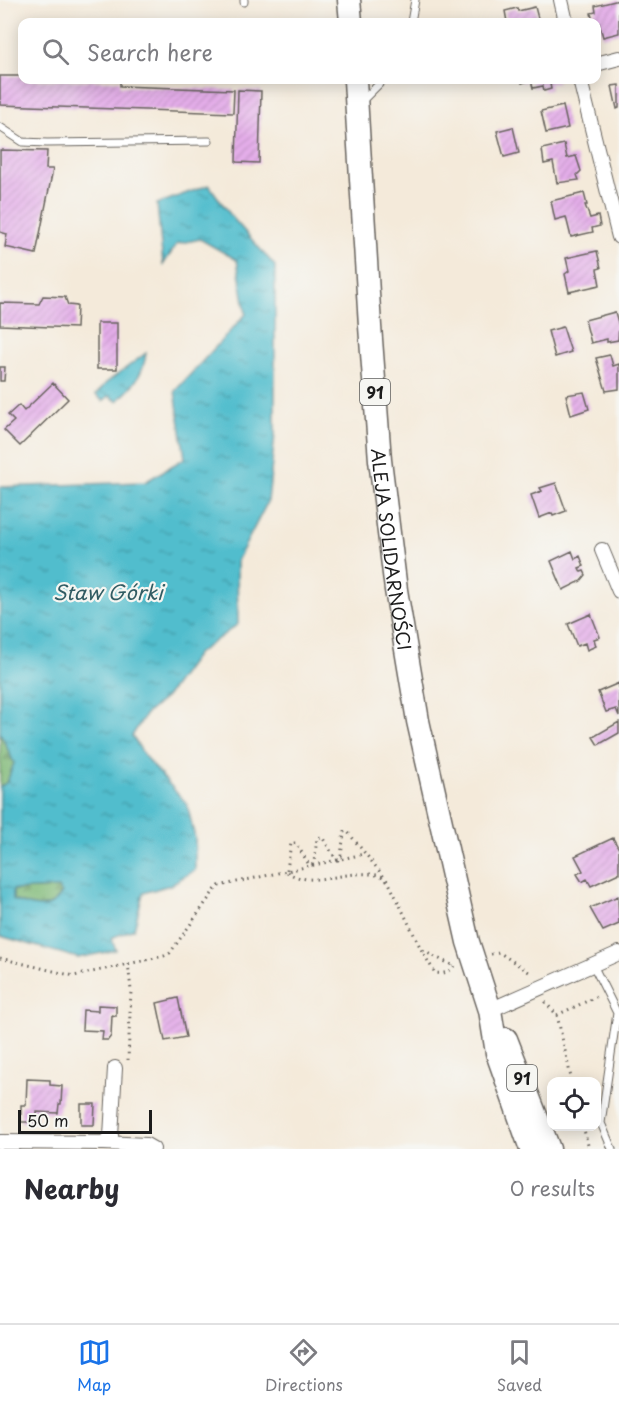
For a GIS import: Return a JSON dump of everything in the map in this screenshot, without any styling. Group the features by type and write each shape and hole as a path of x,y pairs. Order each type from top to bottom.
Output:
{"main road":[{"path":"350,0 351,18"},
{"name":"ALEJA SOLIDARNOŚCI","path":"355,84 380,460 396,590 418,721 468,942 490,1010 497,1053 531,1149"},
{"name":"ALEJA SOLIDARNOŚCI","path":"490,1010 511,1046 549,1149"}],"street":[{"path":"561,0 565,18"},
{"path":"601,63 619,58"},
{"path":"581,84 619,237"},
{"path":"602,550 618,585"},
{"path":"490,1010 619,953"},
{"path":"104,1143 111,1136 121,1068"},
{"path":"0,1142 104,1143 146,1145 153,1149"}],"lane":[{"path":"412,18 415,0"},
{"path":"357,107 378,84"},
{"path":"0,127 23,141 47,143 209,141"},
{"path":"593,965 617,1013 601,1123 612,1149"}],"path":[{"path":"338,860 341,856 344,832 347,831 385,878 422,951 435,973 442,974 454,966 422,951"},
{"path":"312,865 317,838 322,837 338,860"},
{"path":"286,870 291,843 296,843 308,863 312,865"},
{"path":"0,958 74,975 164,956 170,953 219,886 364,854"},
{"path":"286,870 292,876 309,879 357,873 385,878"},
{"path":"491,954 500,953 530,971 546,1004 557,1015 572,1077"},
{"path":"121,1068 131,990 128,963"},
{"path":"557,1015 606,992"},
{"path":"584,1131 589,1149"}],"green space":[{"path":"0,732 14,763 7,782 0,787"},
{"path":"59,888 62,893 57,900 46,906 34,906 13,900 13,890"}],"water":[{"name":"Staw Górki","path":"209,185 232,217 275,266 275,434 268,501 237,561 238,624 197,654 166,697 145,715 132,736 146,758 187,804 195,838 195,870 170,885 143,893 134,929 111,938 116,950 78,958 0,936 0,787 7,782 14,763 0,732 0,487 145,482 185,458 175,391 246,314 237,260 200,239 177,244 163,265 157,204","holes":["58,888 62,893 52,904 40,907 13,900 13,890"]},
{"path":"146,353 143,368 136,380 117,401 109,396 103,401 96,395 106,383"}],"building":[{"path":"619,0 619,33 603,37 601,18 592,18 591,13 596,12 595,6"},
{"path":"535,7 538,18 506,18 505,11 517,8 518,11"},
{"path":"0,76 18,76 18,84 120,84 120,86 234,90 233,113 0,105"},
{"path":"532,84 550,84 551,89 544,91 543,86 533,88"},
{"path":"619,85 619,108 617,109 612,86"},
{"path":"238,90 261,91 259,163 236,162"},
{"path":"563,106 568,128 546,133 541,111"},
{"path":"513,127 519,153 504,157 497,131"},
{"path":"564,144 567,158 576,156 581,171 577,175 579,180 557,183 553,162 544,164 542,149"},
{"path":"0,150 47,151 46,169 53,169 36,254 5,247 7,234 0,232"},
{"path":"584,193 587,205 585,205 590,218 598,216 600,226 592,228 593,232 571,237 566,217 555,220 551,201"},
{"path":"597,251 601,268 597,269 600,285 569,292 565,274 569,271 566,258"},
{"path":"43,296 65,297 68,305 77,306 76,328 0,325 0,303 39,304"},
{"path":"615,312 619,326 618,340 607,342 607,339 591,343 585,320"},
{"path":"97,323 117,323 117,369 97,369"},
{"path":"563,327 571,352 555,357 548,331"},
{"path":"610,355 613,366 619,364 619,389 606,391 596,358"},
{"path":"0,367 5,367 4,381 0,381"},
{"path":"53,383 68,399 20,446 4,430 14,421 8,415 19,405 24,411"},
{"path":"584,392 589,409 571,415 566,395"},
{"path":"556,483 566,511 539,518 531,495 542,491 540,488"},
{"path":"572,551 575,559 580,556 584,566 579,568 586,575 581,581 563,590 551,561"},
{"path":"591,614 600,637 594,639 596,646 587,650 585,643 577,646 568,624"},
{"path":"619,683 619,716 616,709 606,712 598,692"},
{"path":"619,722 619,733 598,745 593,737"},
{"path":"613,838 619,849 619,873 591,886 587,879 582,882 577,874 583,871 575,856"},
{"path":"618,896 619,924 603,931 590,908"},
{"path":"178,998 186,1037 165,1041 157,1003"},
{"path":"98,1005 116,1006 116,1016 112,1015 111,1036 108,1040 102,1040 103,1031 82,1030 83,1010 98,1011"},
{"path":"27,1079 50,1080 50,1085 62,1086 58,1113 37,1112 37,1122 21,1122 21,1105 26,1105"},
{"path":"81,1104 95,1104 94,1125 81,1125"}]}
